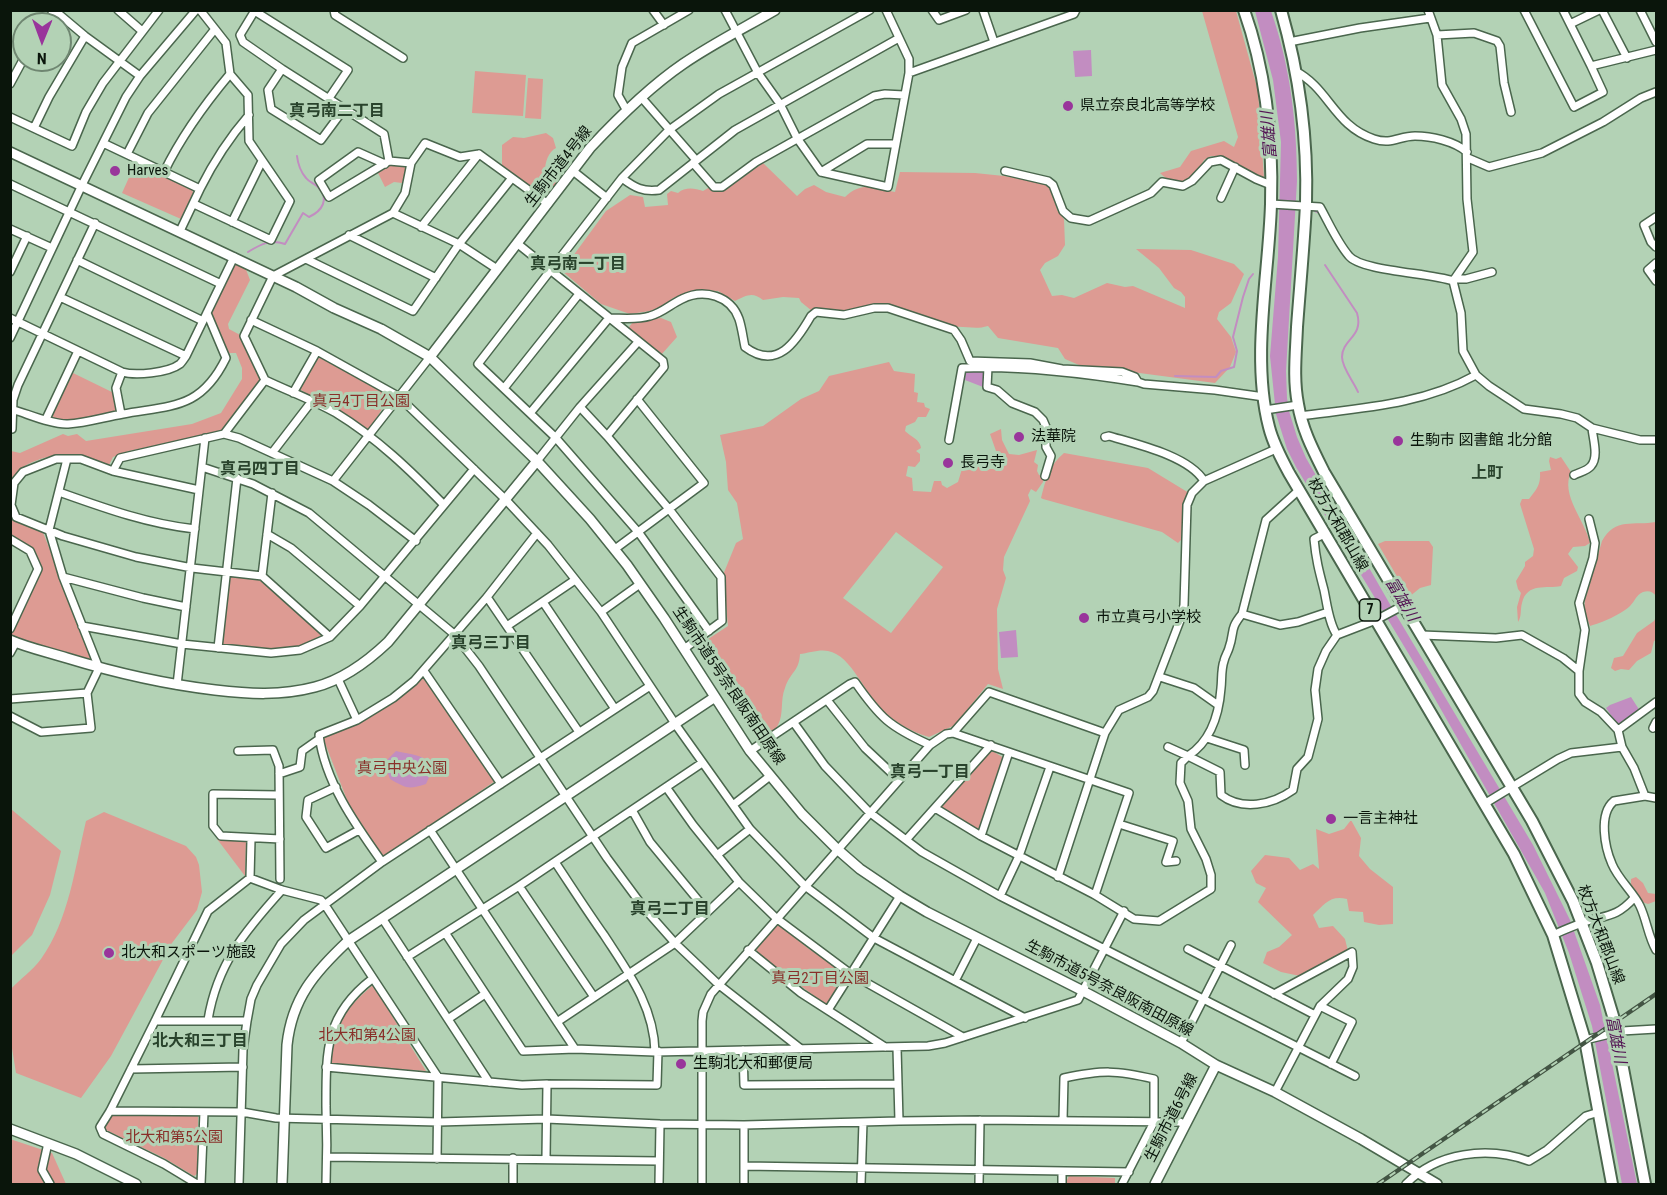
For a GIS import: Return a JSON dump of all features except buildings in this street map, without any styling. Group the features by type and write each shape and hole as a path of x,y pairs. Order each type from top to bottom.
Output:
{"main road":[{"name":"枚方大和郡山線","path":"1245,10 1265,95 1271,204 1261,373 1265,410 1276,449 1514,854 1553,934 1585,1040 1612,1185"},
{"name":"枚方大和郡山線","path":"1281,10 1295,71 1304,132 1306,206 1294,374 1299,411 1310,444 1324,472 1422,634 1555,864 1597,963 1616,1032 1646,1185"}],"street":[{"path":"118,10 142,31"},
{"path":"10,117 72,146 86,112 103,83 159,10"},
{"path":"10,338 14,320 126,97 140,76 198,10 226,43 230,74 248,95 249,141 290,201 271,240 194,204"},
{"path":"334,10 335,15 403,58"},
{"path":"653,10 664,25"},
{"path":"627,111 618,95 622,68 632,43 689,10"},
{"path":"725,10 758,73 780,104 797,138 821,172 888,186 909,73 909,59 886,10"},
{"name":"生駒市道4号線","path":"430,357 590,148 641,98 681,65 775,10"},
{"path":"709,631 639,533 555,437 505,387 478,364 622,178 669,130 719,94 870,10"},
{"path":"932,10 939,20 966,10"},
{"path":"983,10 994,42"},
{"path":"909,73 1074,14 1076,10"},
{"path":"1524,10 1574,107 1603,92 1563,10"},
{"path":"1570,24 1600,10 1627,58"},
{"path":"1640,10 1656,42"},
{"path":"329,98 348,70 254,11 240,35 243,42 384,134 387,162"},
{"path":"1289,42 1429,14 1437,35 1442,85 1461,119 1466,134 1467,199 1473,252 1455,280 1461,313 1463,351 1476,375 1496,392 1524,410 1545,410 1576,418 1592,428 1640,440 1656,440"},
{"path":"72,25 140,76"},
{"path":"128,154 148,113 215,29"},
{"path":"1437,35 1474,33 1497,41 1500,46 1504,83 1511,112"},
{"path":"34,128 49,97 85,36"},
{"path":"622,178 638,190 659,190 735,130 899,38"},
{"path":"1591,66 1656,50"},
{"path":"282,69 268,90 271,109 321,140 344,109"},
{"path":"1295,71 1310,78 1339,115 1356,132 1376,140 1390,142 1413,135 1432,138 1460,146 1467,155 1488,167 1542,153 1656,92"},
{"path":"164,172 177,144 196,115 230,74"},
{"path":"641,98 710,183 719,188 756,162 874,96 904,95"},
{"path":"180,231 214,161 229,138 249,115"},
{"path":"103,143 200,189"},
{"path":"444,505 405,465 368,435 335,413 265,380 244,336 273,276 393,213 405,193 411,164 418,157 425,143 460,157 479,154 548,204"},
{"path":"821,172 867,144 896,144"},
{"name":"生駒市道5号奈良阪南田原線","path":"10,152 261,270 381,329 430,357 537,461 615,549 684,649 750,751 802,814 837,849 866,873 900,896 977,938 1181,1043 1216,1065 1275,1092 1361,1139 1437,1185"},
{"path":"387,162 329,197 319,180 358,152 387,162 411,164"},
{"path":"421,227 479,154"},
{"path":"1005,171 1048,181 1053,184 1063,211 1071,218 1089,221 1151,193 1162,182 1183,186 1192,181 1210,162 1221,160 1271,185"},
{"path":"232,222 262,161"},
{"path":"1221,198 1235,167"},
{"path":"573,171 607,198"},
{"path":"306,259 412,311 459,244 512,178"},
{"path":"10,184 221,284"},
{"path":"1271,204 1320,207 1349,258 1371,267 1455,280 1492,272"},
{"path":"393,213 459,244 497,269"},
{"path":"1656,217 1644,225 1651,242 1656,247"},
{"path":"12,429 16,391 95,223"},
{"path":"10,228 52,248"},
{"path":"349,235 436,278"},
{"path":"10,272 27,236"},
{"path":"518,244 663,360 664,367 607,435"},
{"path":"14,320 122,372 137,374 170,369 180,364 186,356 234,257"},
{"path":"77,260 203,321"},
{"path":"1656,263 1648,270 1656,281"},
{"path":"531,412 609,318 648,317 664,311 684,298 704,293 723,298 734,309 740,320 745,346 761,355 775,356 791,346 816,312 844,315 874,308 888,308 954,330 962,340 970,361 1030,363 1062,369 1122,372 1136,377 1138,382"},
{"path":"505,387 579,294"},
{"path":"60,297 186,356"},
{"path":"14,410 67,424 184,403 208,387 218,374 226,357 207,313"},
{"path":"251,320 317,351 398,396 505,499 537,533 601,612 702,763 750,829 805,886 874,938 1025,1018"},
{"path":"10,653 13,641 126,676 177,685 256,694 282,694 315,687 338,678 379,651 580,407 638,342"},
{"path":"46,419 78,351"},
{"path":"293,393 317,351"},
{"path":"333,481 430,357"},
{"path":"988,367 987,387 997,390 1012,403 1035,412 1044,420 1046,447 1051,456 1045,477"},
{"path":"949,440 962,368 1029,369 1264,397"},
{"path":"121,414 116,388 122,372"},
{"path":"1265,410 1299,411 1399,403 1445,390 1476,375"},
{"path":"224,434 265,380"},
{"path":"615,549 704,483 637,399"},
{"path":"272,453 312,401"},
{"path":"580,407 607,435 669,509 721,577 722,621 684,649"},
{"path":"1574,475 1592,465 1594,459 1592,428"},
{"path":"113,471 120,458 224,434 239,438 333,481 416,541"},
{"path":"1105,437 1109,436 1158,450 1199,472 1204,481"},
{"path":"177,685 205,438"},
{"path":"1058,877 1105,733 1119,710 1148,697 1153,692 1181,618 1184,604 1187,505 1192,493 1204,481 1276,449"},
{"path":"199,490 113,471 81,459 56,459 33,466 23,472 14,483 11,506 16,517 113,552 192,568 262,576 330,637"},
{"path":"10,716 41,732 92,728 87,693 99,668 63,577 50,530 67,459"},
{"path":"202,467 237,478 272,493 309,513 454,634 625,883 675,943 718,984 801,1049"},
{"path":"82,626 182,644 218,648 272,653 300,650 330,637 360,606 474,470"},
{"path":"218,648 237,478"},
{"path":"935,808 981,836 1124,911 1134,919 1159,921 1211,889 1209,867 1202,848 1193,835 1188,801 1180,783 1181,763 1199,749 1208,738 1214,724 1223,662 1230,647 1233,625 1242,614 1266,520 1299,490"},
{"path":"59,492 131,517 195,529"},
{"path":"262,576 272,493"},
{"path":"1589,519 1595,543 1593,558 1578,603 1584,630 1578,694 1585,702 1601,712 1618,730 1622,747 1634,768 1645,796"},
{"path":"382,862 359,830 336,787 319,735 357,720 393,698 424,671 487,597 537,533"},
{"path":"267,534 291,548 360,606"},
{"path":"1324,534 1314,539 1316,564 1328,612 1337,635"},
{"path":"10,539 30,551 38,569 14,614 10,629"},
{"path":"63,577 186,607"},
{"path":"507,626 575,580"},
{"path":"601,612 640,584"},
{"path":"487,597 579,732"},
{"path":"543,602 615,709"},
{"path":"1168,747 1220,772 1221,795 1226,798 1252,805 1264,804 1286,795 1293,790 1297,769 1308,757 1318,719 1315,701 1318,669 1326,651 1337,635 1376,620 1404,604"},
{"path":"1242,614 1280,625 1298,622 1328,612"},
{"path":"1422,634 1496,638 1522,635 1563,658 1579,671"},
{"path":"424,671 501,784"},
{"path":"1160,677 1194,688 1218,705"},
{"path":"338,678 357,720"},
{"path":"750,751 855,682 870,705 882,718 908,736 930,745"},
{"path":"239,1185 247,1021 251,999 272,956 291,933 382,862 650,686"},
{"path":"702,1185 703,1012 711,994 869,812 930,745 952,733 989,692 1105,733"},
{"path":"10,699 87,693"},
{"path":"282,1185 286,1045 293,1014 317,971 348,941 715,697"},
{"path":"827,700 866,748 898,780"},
{"path":"1618,730 1655,707"},
{"path":"794,723 825,766 869,812 922,852 1000,896 1355,1076"},
{"path":"952,733 1129,793 1095,895"},
{"path":"1208,738 1244,750 1245,765"},
{"path":"279,774 300,767 302,751 320,739"},
{"path":"906,840 991,745"},
{"path":"1484,804 1571,753 1622,747"},
{"path":"238,751 273,750 279,766 280,879"},
{"path":"981,836 1009,752"},
{"path":"406,957 483,910 702,763"},
{"path":"1000,896 1019,856 1050,767"},
{"path":"733,805 770,776"},
{"path":"336,787 308,800 306,817 326,848 359,830"},
{"path":"666,787 739,882 776,918 851,974 963,1037"},
{"path":"278,795 213,794 213,826 221,836 280,839"},
{"path":"1656,798 1645,796 1614,801 1606,816 1606,838 1612,864 1640,904 1650,939 1656,950"},
{"path":"632,810 650,842 707,911"},
{"path":"1119,824 1173,842 1166,862 1176,861"},
{"path":"717,855 750,829"},
{"path":"430,830 575,1049"},
{"path":"250,878 251,839"},
{"path":"326,1067 522,1085 657,1085 657,1052 650,1016 630,974 555,862"},
{"path":"250,878 282,890 321,900 325,905 438,1077 437,1159"},
{"path":"204,1112 199,1185 164,1164 103,1134 100,1127 132,1068 208,911 250,878"},
{"path":"557,1022 675,943 739,882"},
{"path":"519,886 594,997"},
{"path":"208,1020 214,993 229,956 258,916 282,890"},
{"path":"828,1010 900,896"},
{"path":"1553,934 1620,912 1634,898"},
{"path":"446,934 523,1051 575,1049 657,1052 897,1048 928,1046 963,1037 1078,1000 1124,911"},
{"path":"382,918 489,1082"},
{"path":"955,981 977,938"},
{"path":"1181,1043 1230,945"},
{"path":"1188,949 1315,1015"},
{"path":"748,950 801,993 885,1047"},
{"path":"1274,994 1352,952 1353,967 1348,979 1320,1006 1275,1092"},
{"path":"326,1185 326,1067 329,1039 340,1012 350,998 372,979"},
{"path":"448,1019 484,994"},
{"path":"1320,1006 1352,1022 1331,1064"},
{"path":"155,1021 247,1021"},
{"path":"1585,1040 1616,1032 1656,1029"},
{"path":"897,1048 899,1121"},
{"path":"743,1050 744,1086 898,1084"},
{"name":"生駒市道6号線","path":"1155,1185 1216,1065"},
{"path":"132,1068 243,1068"},
{"path":"1063,1120 1064,1078 1099,1071 1121,1072 1154,1079 1154,1122 1122,1185"},
{"path":"546,1158 547,1084"},
{"path":"110,1111 242,1112 285,1118 438,1122 546,1119 744,1125 1063,1120 1179,1122 1185,1125"},
{"path":"1406,1185 1417,1172 1446,1158 1488,1153 1529,1161 1547,1150 1586,1116 1599,1112"},
{"path":"979,1185 980,1120"},
{"path":"861,1185 862,1122"},
{"path":"659,1185 660,1124"},
{"path":"744,1125 744,1185"},
{"path":"10,1129 101,1165 136,1185"},
{"path":"48,1143 42,1170 50,1185"},
{"path":"327,1157 659,1161"},
{"path":"513,1158 513,1185"},
{"path":"744,1166 1129,1172"},
{"path":"1062,1171 1062,1185"}],"green space":[{"path":"1202,11 1236,11 1258,91 1264,178 1252,174 1223,156 1211,156 1204,160 1196,174 1186,183 1172,181 1160,173 1180,167 1191,151 1224,141 1234,147 1238,137"},
{"path":"475,71 526,75 523,116 472,113"},
{"path":"528,78 543,79 541,119 525,118"},
{"path":"546,133 553,138 556,148 548,158 545,171 556,179 556,185 545,199 502,166 502,145 513,137 524,138"},
{"path":"136,162 192,189 194,196 181,219 122,193"},
{"path":"389,163 407,168 402,183 394,182 385,187 378,173"},
{"path":"763,163 797,196 814,185 826,192 845,197 863,187 895,192 900,172 975,173 1048,184 1052,187 1057,210 1064,219 1065,245 1058,256 1045,263 1040,270 1052,296 1062,295 1074,298 1107,283 1125,287 1133,286 1185,308 1185,297 1181,292 1174,288 1159,268 1136,249 1191,250 1234,264 1244,274 1231,303 1219,312 1217,319 1231,337 1236,352 1230,367 1215,383 1079,365 1065,359 1058,348 998,338 988,326 954,327 879,306 845,313 825,311 823,308 812,311 799,298 783,297 763,300 752,295 735,301 718,291 697,290 673,298 665,305 650,311 630,314 601,304 562,271 606,211 630,195 643,197 645,207 668,205 667,194 671,191 678,193 696,189 703,191 710,187 718,192 725,190"},
{"path":"237,263 245,267 250,280 228,324 229,329 242,336 260,377 260,383 222,431 129,451 113,457 109,465 72,455 45,458 21,468 13,479 11,493 11,451 20,453 63,434 68,436 77,434 86,441 192,424 221,413 242,379 242,368 236,353 229,353 211,315"},
{"path":"661,318 671,322 677,337 661,355 630,332 629,327 634,321"},
{"name":"真弓4丁目公園","path":"321,357 390,396 368,432 299,389 317,359"},
{"path":"889,362 894,371 915,374 914,392 918,393 917,402 924,403 925,407 930,409 926,417 918,417 915,422 906,426 905,431 917,440 921,448 916,451 920,454 920,461 915,467 908,466 906,476 912,478 913,491 931,492 934,481 941,481 942,485 947,488 958,482 965,459 979,459 980,469 1002,469 1002,458 995,456 996,451 990,434 1001,429 1002,440 1009,454 1019,455 1037,450 1034,462 1038,465 1039,475 1044,476 1043,482 1036,492 1031,489 1028,495 1030,501 1004,557 1003,570 1006,578 997,609 998,669 1003,689 988,684 955,725 929,737 905,727 884,712 852,668 837,654 828,651 800,654 798,665 784,693 780,721 776,728 767,735 751,715 744,718 699,645 728,626 723,575 736,543 743,539 737,503 728,490 726,462 720,435 763,426 801,399 819,391 829,376","holes":["896,532 943,567 891,633 843,598"]},
{"path":"73,373 114,393 117,408 114,412 66,422 54,419 52,414"},
{"path":"1064,453 1148,468 1189,493 1183,508 1182,539 1178,543 1162,532 1041,498 1046,479 1059,457"},
{"path":"1550,457 1556,459 1561,457 1571,472 1568,481 1571,499 1590,543 1573,547 1568,554 1578,567 1577,571 1564,578 1561,586 1538,588 1528,592 1522,603 1518,622 1517,607 1521,593 1516,581 1525,562 1533,556 1534,549 1520,504 1522,499 1529,499 1536,490 1540,472 1551,470"},
{"path":"10,513 16,521 42,530 95,663 22,641 11,634 40,570 33,550 11,534"},
{"path":"1656,522 1656,596 1651,592 1643,592 1622,612 1590,626 1584,610 1585,600 1602,541 1607,533 1619,525"},
{"path":"1385,541 1429,541 1433,547 1431,585 1420,588 1409,597 1378,544"},
{"path":"230,574 258,579 324,634 300,646 280,650 224,645 221,642"},
{"path":"1656,617 1656,640 1651,653 1637,661 1629,670 1615,671 1611,668 1614,658 1623,656 1637,633"},
{"name":"真弓中央公園","path":"424,677 495,781 384,858 349,805 323,738 375,711"},
{"path":"988,752 994,752 1004,758 980,828 975,830 942,810 942,806"},
{"path":"11,809 61,851 50,895 32,935 11,956"},
{"path":"104,812 186,846 196,857 199,865 202,892 197,910 172,943 111,1056 81,1098 16,1073 11,1042 11,989 38,963 51,944 70,893 86,821"},
{"path":"1351,820 1361,838 1359,856 1370,869 1393,887 1393,924 1379,925 1364,922 1363,912 1349,911 1347,899 1332,899 1313,915 1319,928 1333,926 1345,939 1348,951 1332,968 1309,970 1300,976 1281,972 1263,963 1267,952 1279,947 1292,935 1258,902 1266,888 1256,883 1251,871 1265,855 1289,858 1300,870 1313,864 1319,869 1316,829 1329,834 1344,829"},
{"path":"217,839 246,840 245,876"},
{"path":"1636,877 1643,883 1648,893 1656,894 1656,901 1648,904 1642,902 1631,884 1631,879"},
{"name":"真弓2丁目公園","path":"776,926 780,926 845,973 845,978 829,1003 825,1004 757,953 757,948"},
{"name":"北大和第4公園","path":"373,985 426,1071 333,1065 329,1060 334,1037 342,1018"},
{"name":"北大和第5公園","path":"116,1112 198,1116 197,1174 194,1176 164,1158 106,1130 104,1126 110,1115"},
{"path":"10,1139 52,1153 66,1184 11,1184"},
{"path":"1069,1176 1115,1178 1115,1184 1065,1184"}],"shaded area":[{"path":"1255,11 1271,11 1288,73 1294,116 1297,181 1286,371 1289,411 1297,437 1306,458 1395,613 1533,845 1570,920 1600,1005 1637,1184 1622,1184 1592,1026 1569,953 1545,893 1422,676 1287,449 1276,414 1270,356 1278,257 1281,142 1273,80"},
{"path":"1091,50 1092,76 1075,77 1073,51"},
{"path":"966,371 985,371 983,387 965,380"},
{"path":"1016,630 1018,657 1001,658 999,632"},
{"path":"1631,697 1640,711 1618,725 1606,708"},
{"path":"396,751 419,756 429,763 430,775 426,784 407,787 390,779 386,768 387,760"}],"waterway":[{"path":"248,252 266,243 285,244 303,213 309,217 321,208 324,200 322,191 304,175 297,156"},
{"path":"1315,211 1320,213"},
{"path":"1325,265 1357,313 1358,327 1345,346 1342,357 1358,392"},
{"path":"1175,376 1216,377 1221,371 1234,367 1237,351 1233,337 1243,297 1253,274"}],"railway":[{"path":"1378,1184 1656,994"}],"place":[{"name":"県立奈良北高等学校","path":"1068,106"},
{"name":"Harves","path":"115,171"},
{"name":"法華院","path":"1019,437"},
{"name":"生駒市 図書館 北分館","path":"1398,441"},
{"name":"長弓寺","path":"948,463"},
{"name":"市立真弓小学校","path":"1084,618"},
{"name":"一言主神社","path":"1331,819"},
{"name":"北大和スポーツ施設","path":"109,953"},
{"name":"生駒北大和郵便局","path":"681,1064"}],"district":[{"name":"真弓南二丁目","path":"337,112"},
{"name":"真弓南一丁目","path":"578,265"},
{"name":"真弓四丁目","path":"260,470"},
{"name":"上町","path":"1487,474"},
{"name":"真弓三丁目","path":"491,644"},
{"name":"真弓一丁目","path":"930,773"},
{"name":"真弓二丁目","path":"670,910"},
{"name":"北大和三丁目","path":"200,1042"}],"water label":[{"name":"富雄川","path":"1270,135"},
{"name":"富雄川","path":"1401,600"},
{"name":"富雄川","path":"1615,1040"}]}
